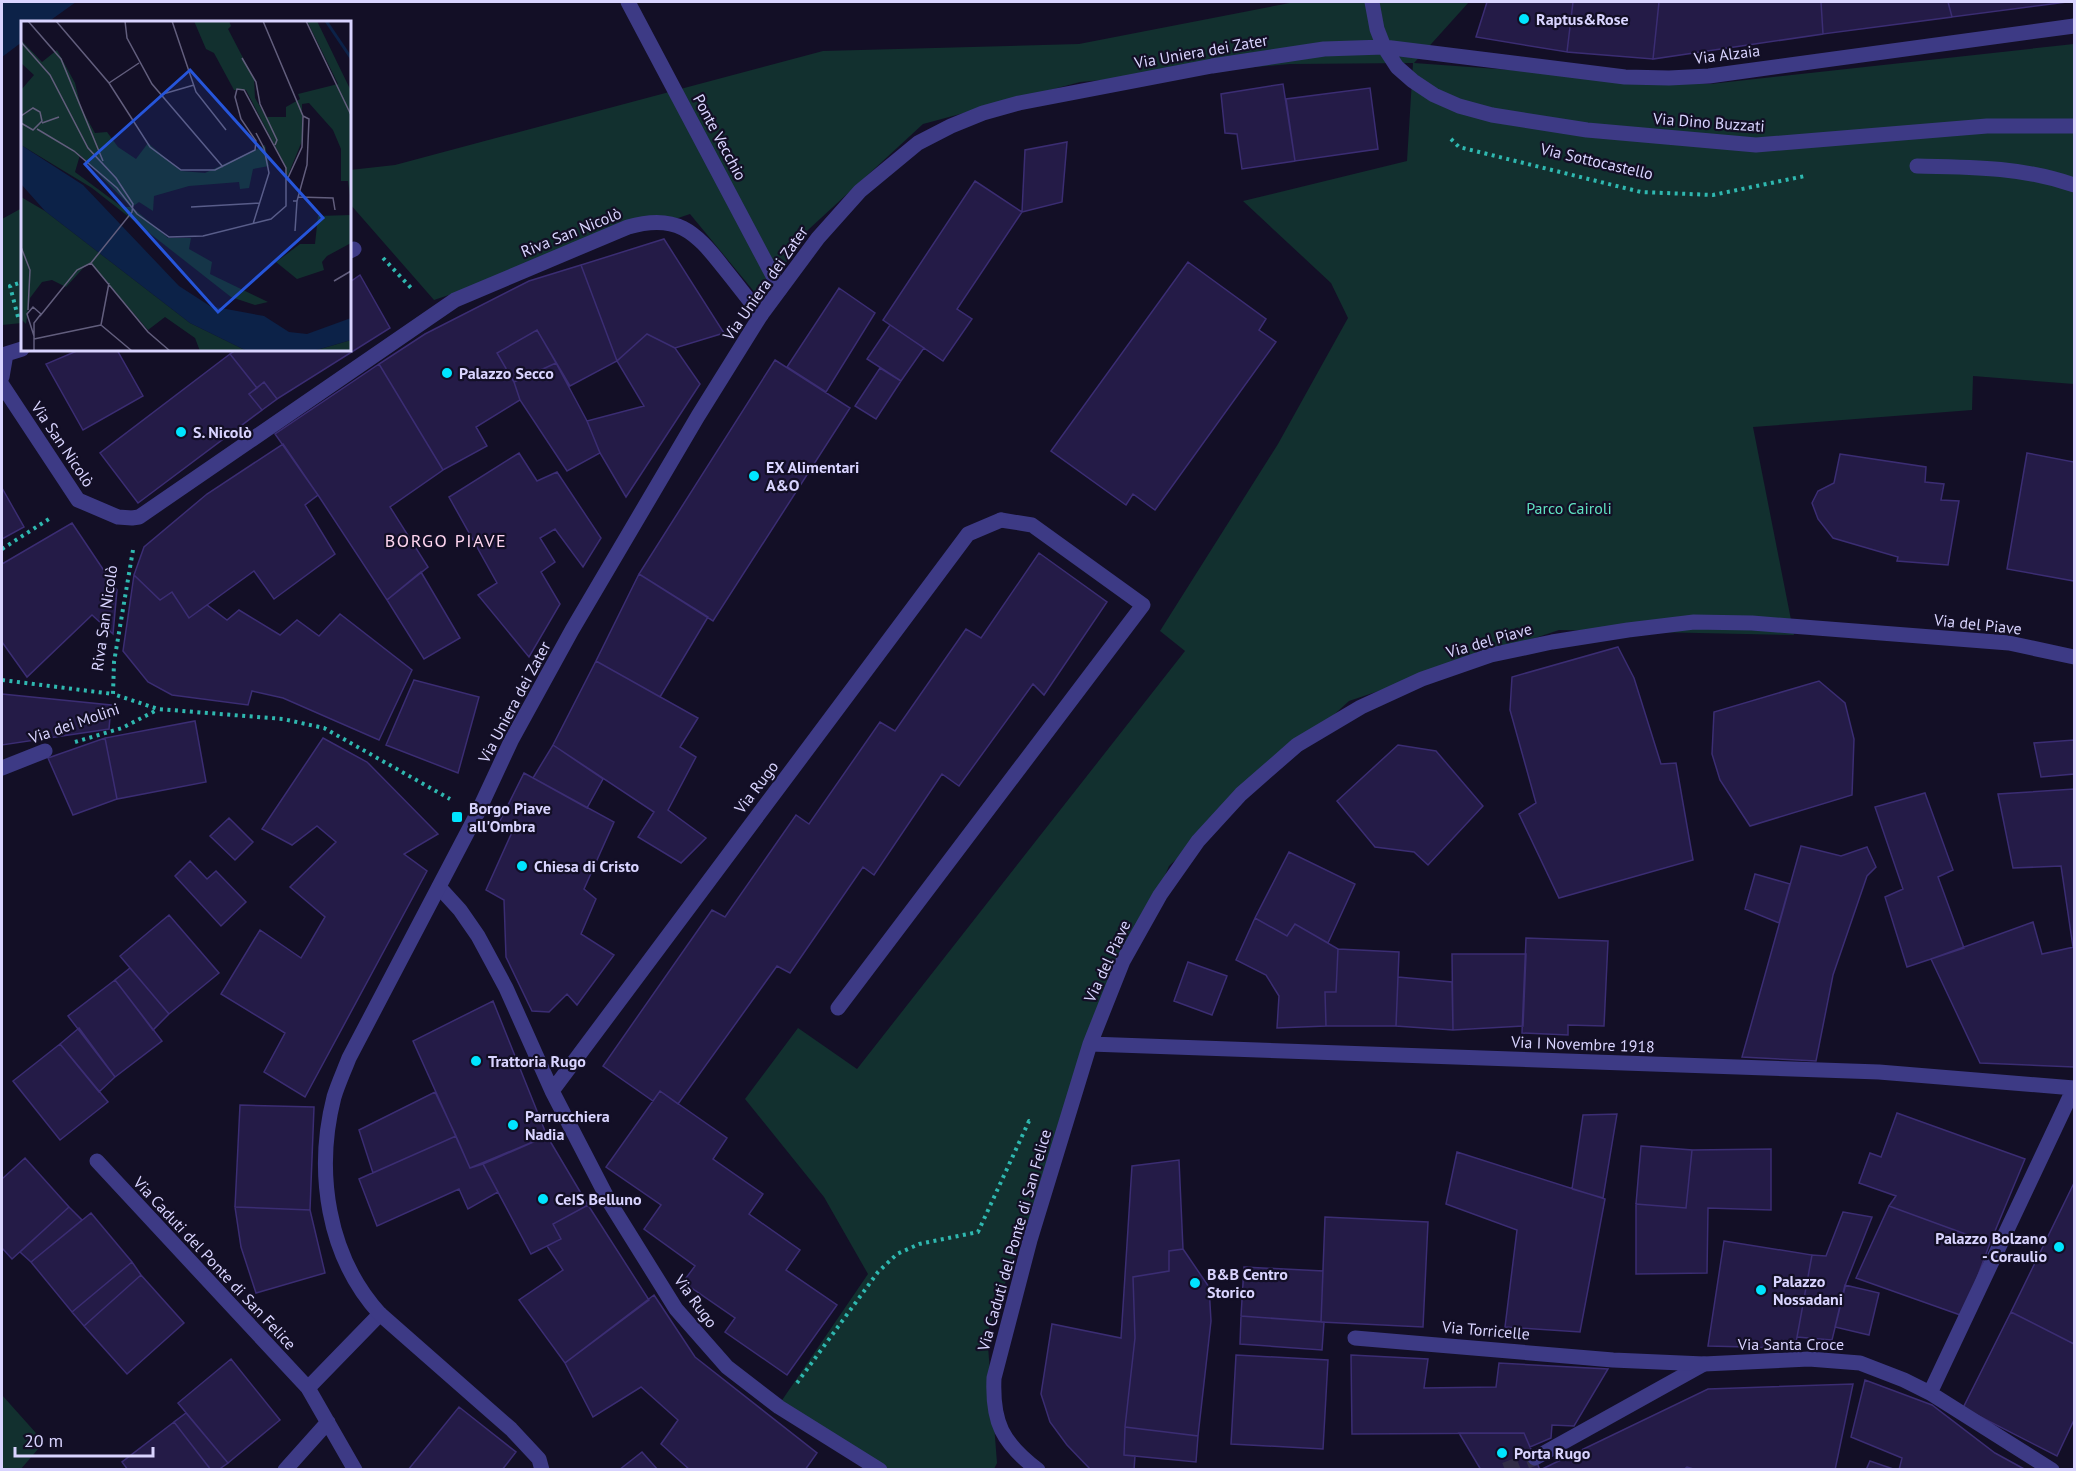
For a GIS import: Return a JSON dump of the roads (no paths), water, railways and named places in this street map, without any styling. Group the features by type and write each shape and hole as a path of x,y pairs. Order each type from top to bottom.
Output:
{"street":[{"name":"Ponte Vecchio","path":"628,2 780,289"},
{"name":"Via Dino Buzzati","path":"1372,2 1377,29 1384,47 1397,66 1413,81 1434,95 1458,106 1492,115 1587,130 1756,145 1987,126 2074,126"},
{"name":"Via Alzaia","path":"1384,47 1615,76 1669,78 1709,76 2074,26"},
{"name":"Via Uniera dei Zater","path":"439,887 511,741 572,630 698,416 761,315 818,238 860,191 887,167 918,143 983,112 1212,66 1324,49 1384,47"},
{"path":"1917,166 1995,167 2048,176 2074,185"},
{"name":"Riva San Nicolò","path":"139,516 455,300 613,232 643,222 680,226 701,240 761,315"},
{"path":"2,377 6,354 21,350"},
{"name":"Via San Nicolò","path":"2,385 78,500 118,517 139,516"},
{"name":"Via Rugo","path":"552,1091 968,534 1001,520 1032,525 1143,604 838,1008"},
{"name":"Via del Piave","path":"1090,1044 1123,962 1160,895 1205,833 1241,794 1296,746 1361,706 1422,679 1491,655 1552,642 1694,622 1752,623 2009,643 2074,657"},
{"name":"Via dei Molini","path":"2,768 45,751"},
{"path":"439,887 350,1058 335,1095 326,1138 327,1181 333,1228 348,1268 368,1300 380,1314 511,1429 541,1464 552,1470"},
{"name":"Via Rugo","path":"439,887 460,910 478,936 506,988 552,1091 610,1203 676,1309 727,1367 780,1407 880,1470"},
{"name":"Via I Novembre 1918","path":"1090,1044 1879,1072 2074,1088"},
{"name":"Via Caduti del Ponte di San Felice","path":"1038,1470 1021,1457 1008,1442 996,1420 993,1398 994,1378 1029,1240 1090,1044"},
{"path":"1930,1393 2074,1088"},
{"name":"Via Caduti del Ponte di San Felice","path":"97,1161 308,1388 355,1470"},
{"path":"308,1388 380,1314"},
{"name":"Via Torricelle","path":"1356,1338 1614,1360"},
{"name":"Via Santa Croce","path":"1614,1360 1704,1364 1809,1359 1860,1363 1930,1393 2052,1470"},
{"name":"Via Santa Croce","path":"1535,1458 1704,1364"},
{"path":"285,1470 327,1422"}],"water":[{"path":"2,2 76,2 49,21 21,21 21,43 2,57"}],"tunnel":[{"path":"1505,1470 1535,1458"}],"place":[{"name":"Raptus&Rose","path":"1524,19"},
{"name":"Palazzo Secco","path":"447,373"},
{"name":"S. Nicolò","path":"181,432"},
{"name":"EX Alimentari A&O","path":"754,476"},
{"name":"Borgo Piave all'Ombra","path":"457,817"},
{"name":"Chiesa di Cristo","path":"522,866"},
{"name":"Trattoria Rugo","path":"476,1061"},
{"name":"Parrucchiera Nadia","path":"513,1125"},
{"name":"CeIS Belluno","path":"543,1199"},
{"name":"Palazzo Bolzano - Coraulio","path":"2059,1247"},
{"name":"B&B Centro Storico","path":"1195,1283"},
{"name":"Palazzo Nossadani","path":"1761,1290"},
{"name":"Porta Rugo","path":"1502,1453"}],"district":[{"name":"BORGO PIAVE","path":"446,540"}],"park label":[{"name":"Parco Cairoli","path":"1569,508"}]}
